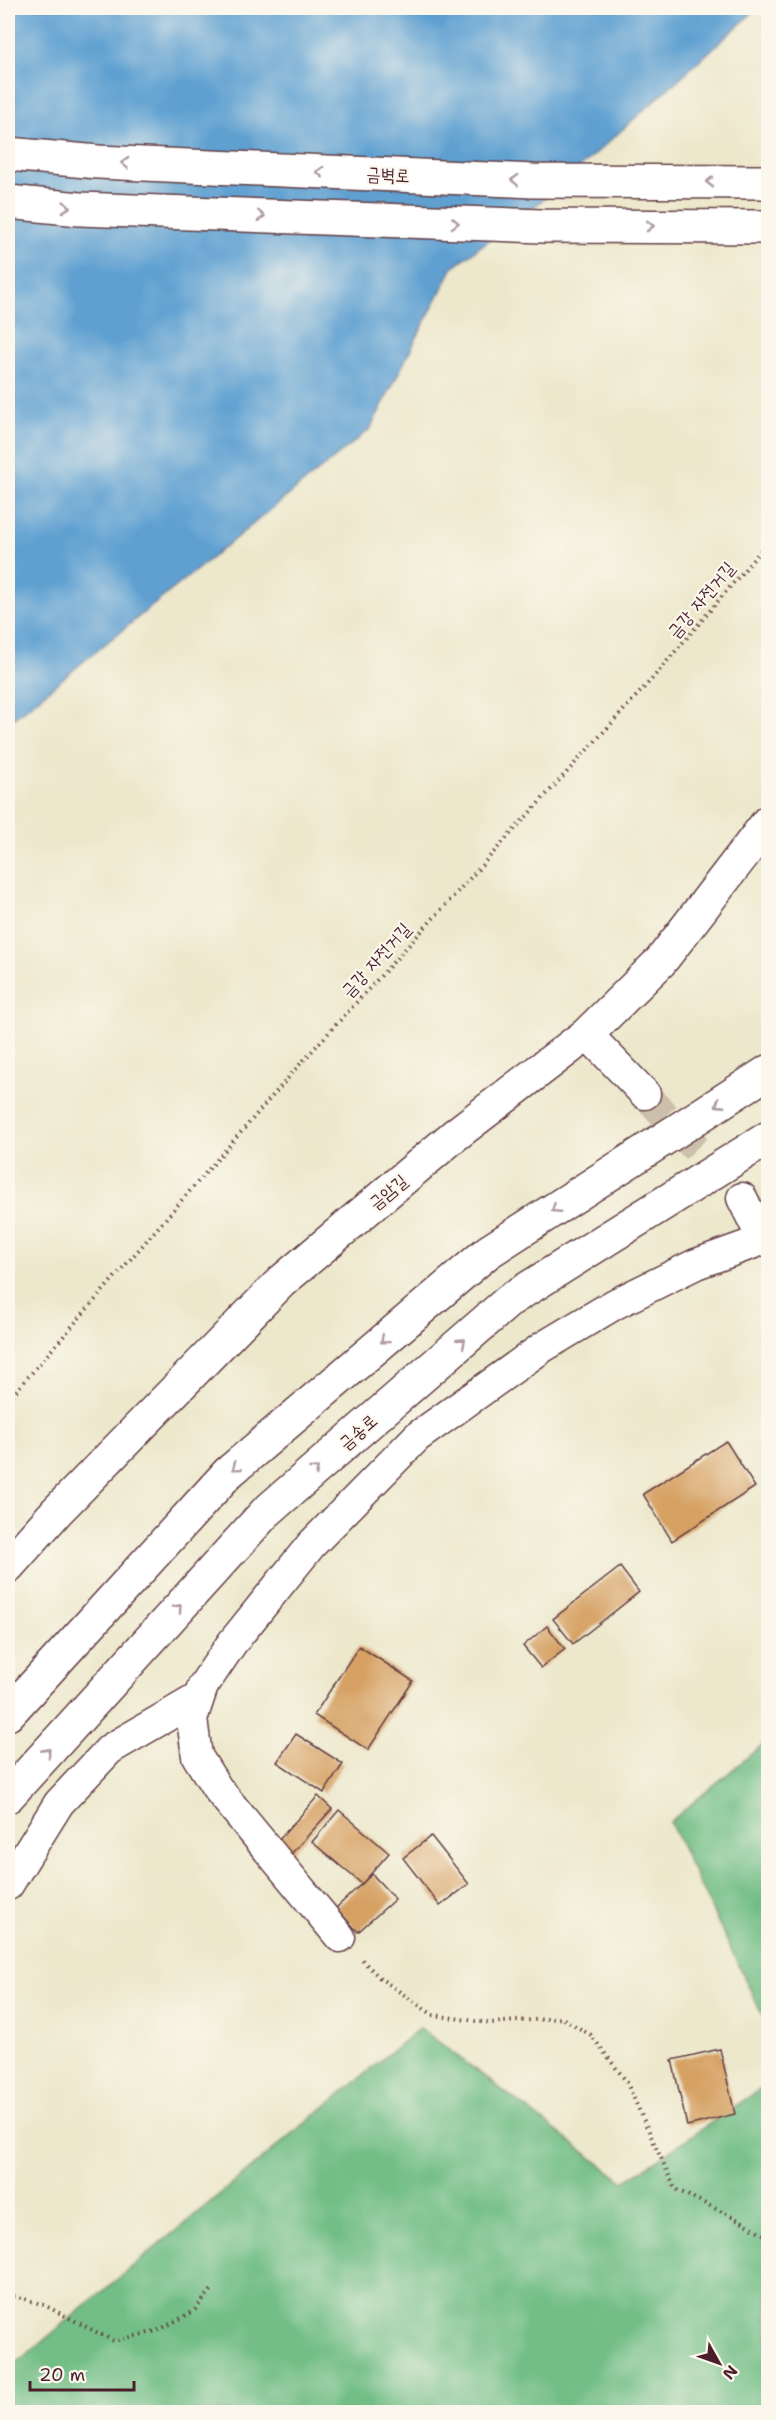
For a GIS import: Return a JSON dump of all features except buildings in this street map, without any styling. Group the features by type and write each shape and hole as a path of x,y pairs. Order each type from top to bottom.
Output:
{"main road":[{"name":"금벽로","path":"8,154 98,162 533,181 768,182"},
{"path":"8,202 80,209 542,226 768,227"},
{"name":"금암길","path":"8,1566 57,1511 281,1282 455,1135 587,1034 661,961 768,822"},
{"path":"8,1714 228,1473 488,1252 768,1072"},
{"name":"금송로","path":"8,1796 266,1513 493,1314 511,1299 768,1138"}],"street":[{"path":"587,1034 645,1094"},
{"path":"340,1937 217,1788 196,1756 192,1719 203,1686 232,1643 312,1545 417,1437 543,1347 615,1304 696,1264 766,1239 742,1198"},
{"path":"8,1885 59,1803 110,1749 198,1698"}],"path":[{"name":"금강 자전거길","path":"8,1400 302,1062 652,679 768,542"},
{"path":"340,1937 380,1978 433,2015 489,2023 562,2018 591,2035 626,2081 675,2188 768,2237"},
{"path":"8,2294 44,2305 114,2341 157,2331 185,2316 194,2311 214,2287"}],"green space":[{"path":"768,1740 768,2027 670,1822"},
{"path":"420,2028 624,2182 768,2084 768,2412 8,2412 8,2370"}],"water":[{"path":"8,8 758,8 547,197 453,267 370,429 8,723"}],"tunnel":[{"path":"645,1094 742,1198"}]}
